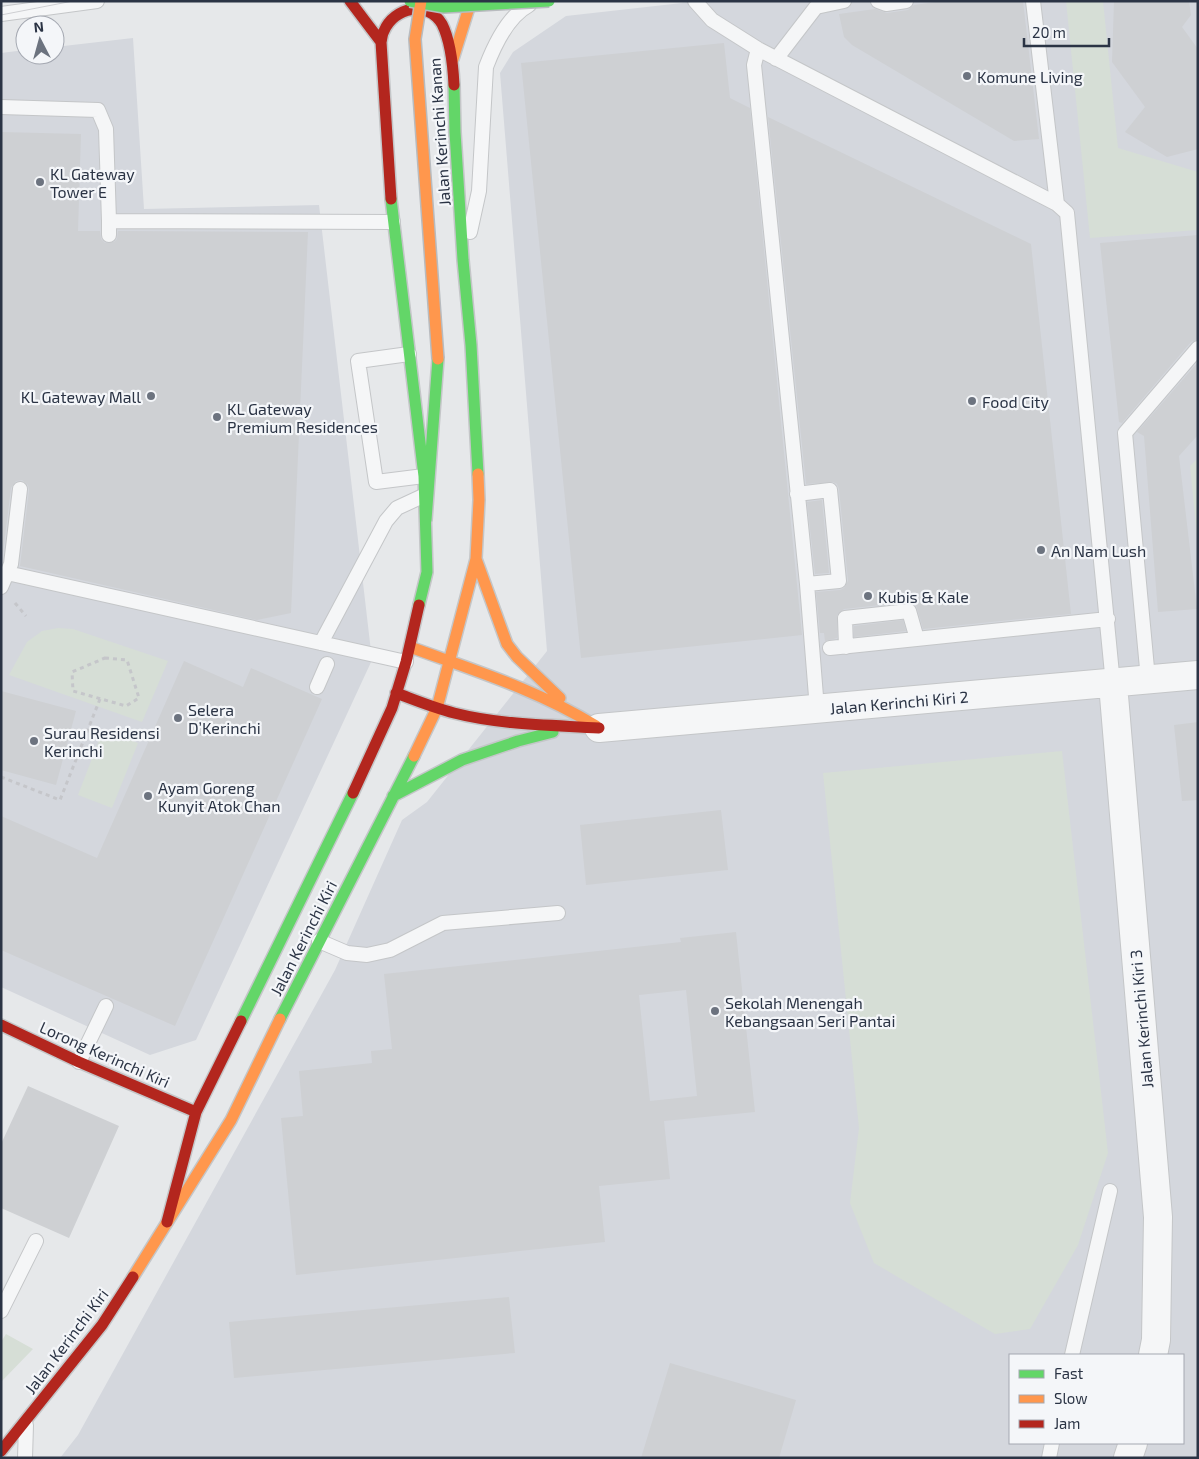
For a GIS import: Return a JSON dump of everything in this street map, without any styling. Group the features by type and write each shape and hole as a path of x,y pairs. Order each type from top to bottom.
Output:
{"main road":[{"path":"350,1 381,42"},
{"path":"410,1 444,7 549,1"},
{"path":"422,1 415,39 438,359 426,520"},
{"path":"453,60 471,1"},
{"name":"Jalan Kerinchi Kanan","path":"410,647 428,572 425,495 393,222 381,42 384,30 393,18 404,10 415,8 425,9 434,14 442,24 453,60 455,132 463,260 471,345 479,500 476,559 450,661"},
{"path":"476,559 507,644 575,712 587,728"},
{"path":"410,647 542,696 575,712"},
{"name":"Jalan Kerinchi Kiri","path":"167,1222 196,1112 373,753 392,708 410,647"},
{"name":"Jalan Kerinchi Kiri","path":"1,1451 102,1325 232,1120 319,941 437,708 450,661"},
{"path":"396,693 437,708 480,717 535,725 587,728"},
{"path":"393,796 462,760 518,741 587,728"},
{"name":"Lorong Kerinchi Kiri","path":"1,1025 79,1062 196,1112"}],"street":[{"name":"Jalan Kerinchi Kiri 2","path":"587,728 1113,684 1198,675"},
{"name":"Jalan Kerinchi Kiri 3","path":"1113,684 1149,1053 1158,1217 1156,1340 1153,1354"},
{"path":"1128,1458 1133,1444"}],"lane":[{"path":"1,14 97,1"},
{"path":"463,260 479,191 486,67 490,55 510,22 523,8 536,1"},
{"path":"695,1 712,20 758,49 1057,204 1067,213 1113,684"},
{"path":"776,59 816,7 844,1"},
{"path":"878,1 886,4 906,1"},
{"path":"1033,1 1057,204"},
{"path":"758,49 754,65 807,584 817,709"},
{"path":"1,107 98,110 106,129 109,236"},
{"path":"109,221 393,222"},
{"path":"1148,679 1125,433 1198,348"},
{"path":"409,354 358,361 376,482 424,476"},
{"path":"1,587 11,564 20,489"},
{"path":"797,494 830,490 840,581 807,584"},
{"path":"322,643 386,521 398,508 425,495"},
{"path":"8,572 258,622 322,643 406,662"},
{"path":"846,647 845,618 909,611 917,639"},
{"path":"830,648 1108,619"},
{"path":"317,686 327,664"},
{"path":"319,941 347,953 367,955 390,950 443,923 558,913"},
{"path":"79,1062 106,1006"},
{"path":"1072,1354 1110,1191"},
{"path":"1,1311 36,1241"},
{"path":"25,1458 26,1422"},
{"path":"1049,1458 1052,1444"}],"path":[{"path":"105,658 127,660 139,698 126,706 100,699 73,691 72,672 105,658"},
{"path":"1,777 60,800 100,699"}],"shaded area":[{"path":"700,1 1198,1 1198,1458 60,1458 78,1435 335,970 402,820 427,802 547,651 500,73 513,52 566,16"},
{"path":"1066,1 1103,1 1118,148 1198,172 1198,230 1090,238"},
{"path":"133,38 144,209 319,205 372,660 196,1040 150,1055 1,987 1,53 15,51 15,65 65,65 65,46"},
{"path":"1198,458 1198,547 1190,466"},
{"path":"58,628 73,629 168,661 142,722 9,675 27,642 42,631"},
{"path":"103,730 138,743 112,808 78,795"},
{"path":"1062,751 1108,1153 1078,1245 1030,1329 995,1334 874,1263 850,1203 859,1128 823,773"},
{"path":"6,1334 33,1349 1,1382 1,1342"}],"building":[{"name":"Komune Living","path":"942,1 1023,1 1039,139 1014,141 852,45 844,37 839,14 875,9 887,13 908,10 914,5"},
{"path":"1114,1 1189,1 1191,15 1182,27 1198,49 1198,149 1167,157 1125,132 1145,107 1112,62"},
{"path":"724,43 730,98 750,108 802,635 581,658 521,63"},
{"path":"768,117 1031,244 1071,614 923,629 916,605 908,602 844,609 837,615 837,638 825,641 824,633 820,633 816,592 840,590 844,588 848,581 839,489 837,484 833,482 806,484"},
{"name":"KL Gateway Mall","path":"1,132 81,134 78,231 100,231 101,239 105,243 114,242 117,239 118,231 308,232 291,613 257,620 20,566 29,490 28,485 22,480 16,481 11,488 1,561"},
{"path":"1198,235 1198,339 1191,342 1122,423 1119,422 1100,243"},
{"path":"1198,362 1198,435 1179,456 1197,609 1158,612 1144,436 1137,432"},
{"path":"822,500 829,573 815,574 807,502"},
{"path":"903,620 906,631 854,637 854,626"},
{"path":"184,661 243,687 251,668 322,699 175,1026 1,950 1,816 97,858"},
{"name":"Surau Residensi Kerinchi","path":"1,691 76,711 56,785 1,770"},
{"path":"1198,722 1198,800 1182,801 1174,725"},
{"path":"721,810 728,870 586,885 580,825"},
{"path":"736,932 755,1112 664,1121 670,1179 599,1186 605,1242 296,1275 281,1118 303,1116 299,1071 372,1063 371,1051 392,1049 384,974 681,942 680,938","holes":["686,990 697,1096 650,1101 639,995"]},
{"path":"28,1086 119,1126 69,1238 1,1208 1,1144"},
{"path":"509,1297 515,1353 234,1378 229,1322"},
{"path":"670,1363 796,1400 779,1458 641,1458"}],"tram line":[{"path":"1,15 73,1"}],"traffic: fast":[{"path":"410,1 444,7 549,1"},
{"path":"454,85 455,132 463,260 471,345 478,474"},
{"path":"391,199 424,476 427,572 419,605"},
{"path":"426,520 438,359"},
{"path":"393,796 462,760 518,741 553,732"},
{"path":"280,1019 414,756"},
{"path":"241,1021 353,793"}],"traffic: slow":[{"path":"421,1 415,39 438,359"},
{"path":"453,59 471,1"},
{"path":"414,756 437,708 476,559 479,500 478,474"},
{"path":"476,559 507,644 517,657 560,698"},
{"path":"410,647 528,691 596,726"},
{"path":"133,1277 231,1120 280,1019"}],"traffic: jam":[{"path":"350,1 381,42"},
{"path":"391,199 381,42 383,32 395,16 403,12 420,9 436,16 448,38 454,85"},
{"path":"353,793 392,708 406,662 419,605"},
{"path":"396,693 439,709 472,717 526,724 599,728"},
{"path":"167,1222 196,1112 241,1021"},
{"path":"1,1025 79,1062 196,1112"},
{"path":"1,1451 102,1325 133,1277"}],"place":[{"name":"Komune Living","path":"967,76"},
{"name":"KL Gateway Tower E","path":"40,182"},
{"name":"KL Gateway Mall","path":"151,396"},
{"name":"Food City","path":"972,401"},
{"name":"KL Gateway Premium Residences","path":"217,417"},
{"name":"An Nam Lush","path":"1041,550"},
{"name":"Kubis & Kale","path":"868,596"},
{"name":"Selera D’Kerinchi","path":"178,718"},
{"name":"Surau Residensi Kerinchi","path":"34,741"},
{"name":"Ayam Goreng Kunyit Atok Chan","path":"148,796"},
{"name":"Sekolah Menengah Kebangsaan Seri Pantai","path":"715,1011"}]}
